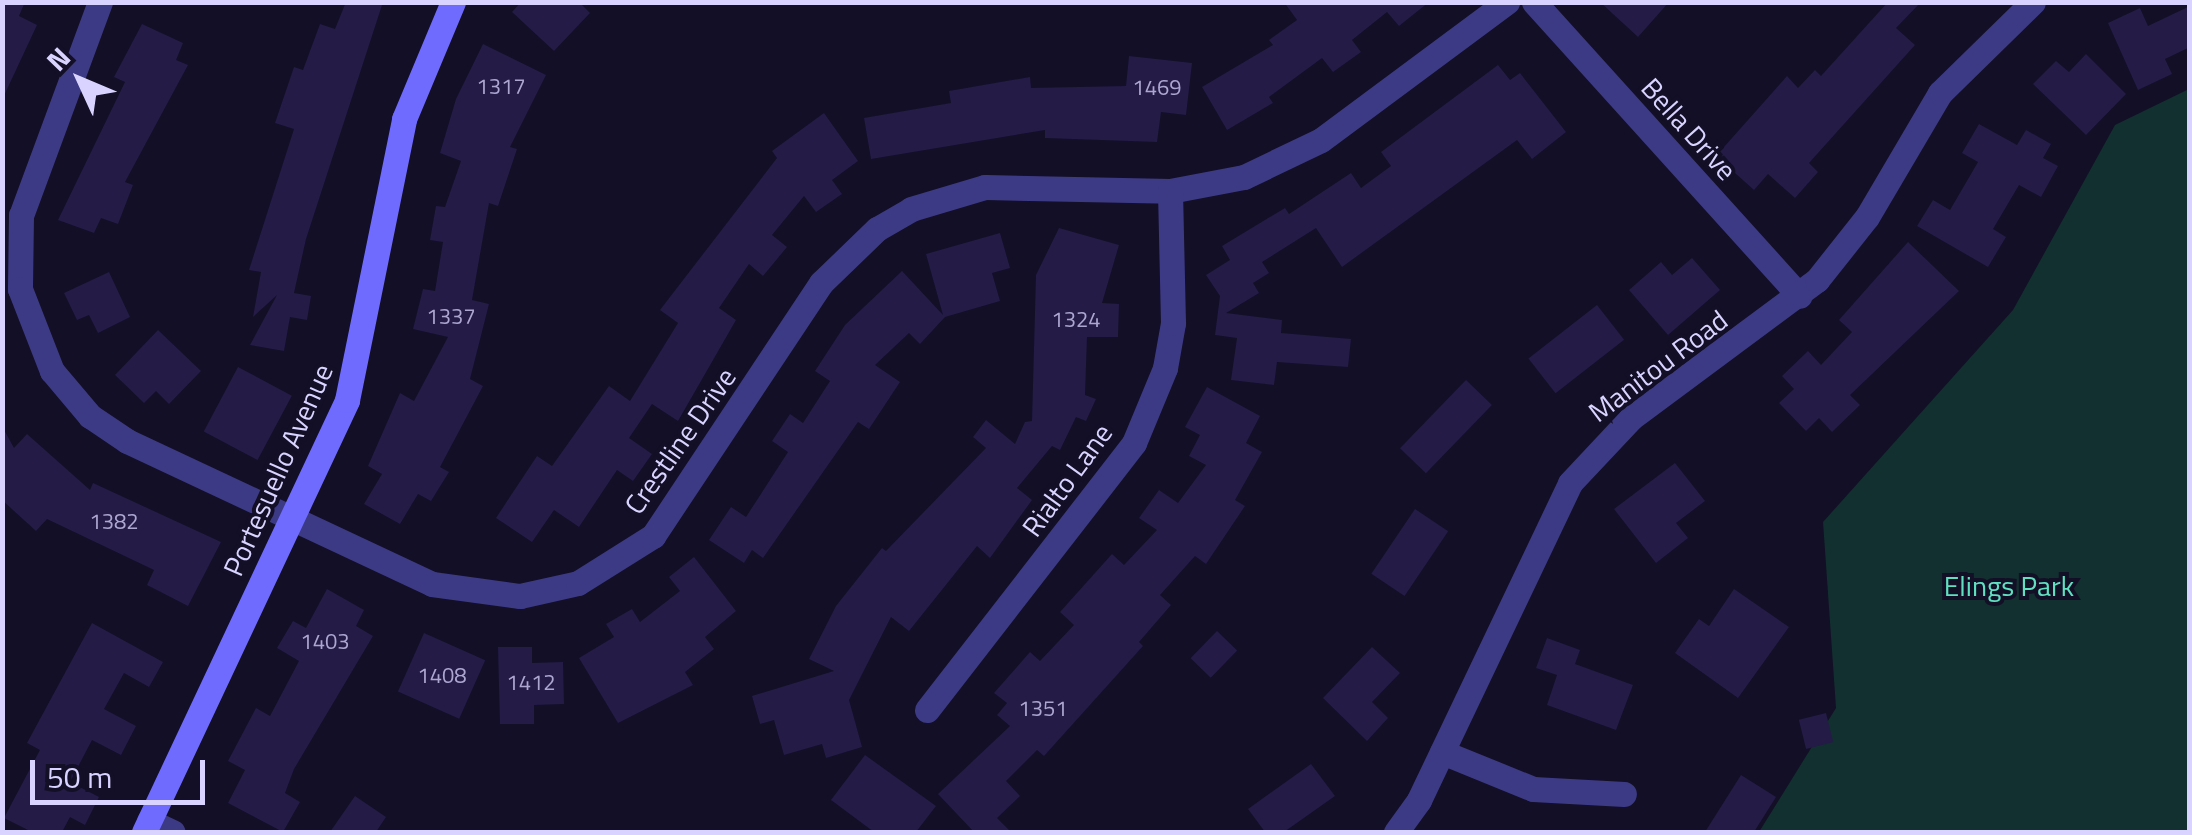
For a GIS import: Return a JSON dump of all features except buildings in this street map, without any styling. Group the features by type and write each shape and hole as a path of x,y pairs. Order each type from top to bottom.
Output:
{"street":[{"name":"Crestline Drive","path":"100,2 21,215 17,260 26,318 52,371 102,424 291,520 461,592 520,596 578,583 630,555 673,514 821,283 877,229 911,209 985,186 1170,191 1244,177 1288,159 1506,2"},
{"name":"Portesuello Avenue","path":"146,827 348,400 404,118 453,2"},
{"name":"Bella Drive","path":"1534,2 1800,296"},
{"name":"Manitou Road","path":"1396,832 1442,752 1570,484 1631,418 1800,296 1868,217 1940,93 2034,2"},
{"name":"Rialto Lane","path":"927,710 1109,481 1154,401 1173,323 1170,191"},
{"path":"1442,752 1533,789 1624,794"},
{"path":"146,827 173,832"}],"green space":[{"name":"Elings Park","path":"2189,89 2189,832 1759,832 1836,708 1823,522 2013,310 2115,125"}]}
